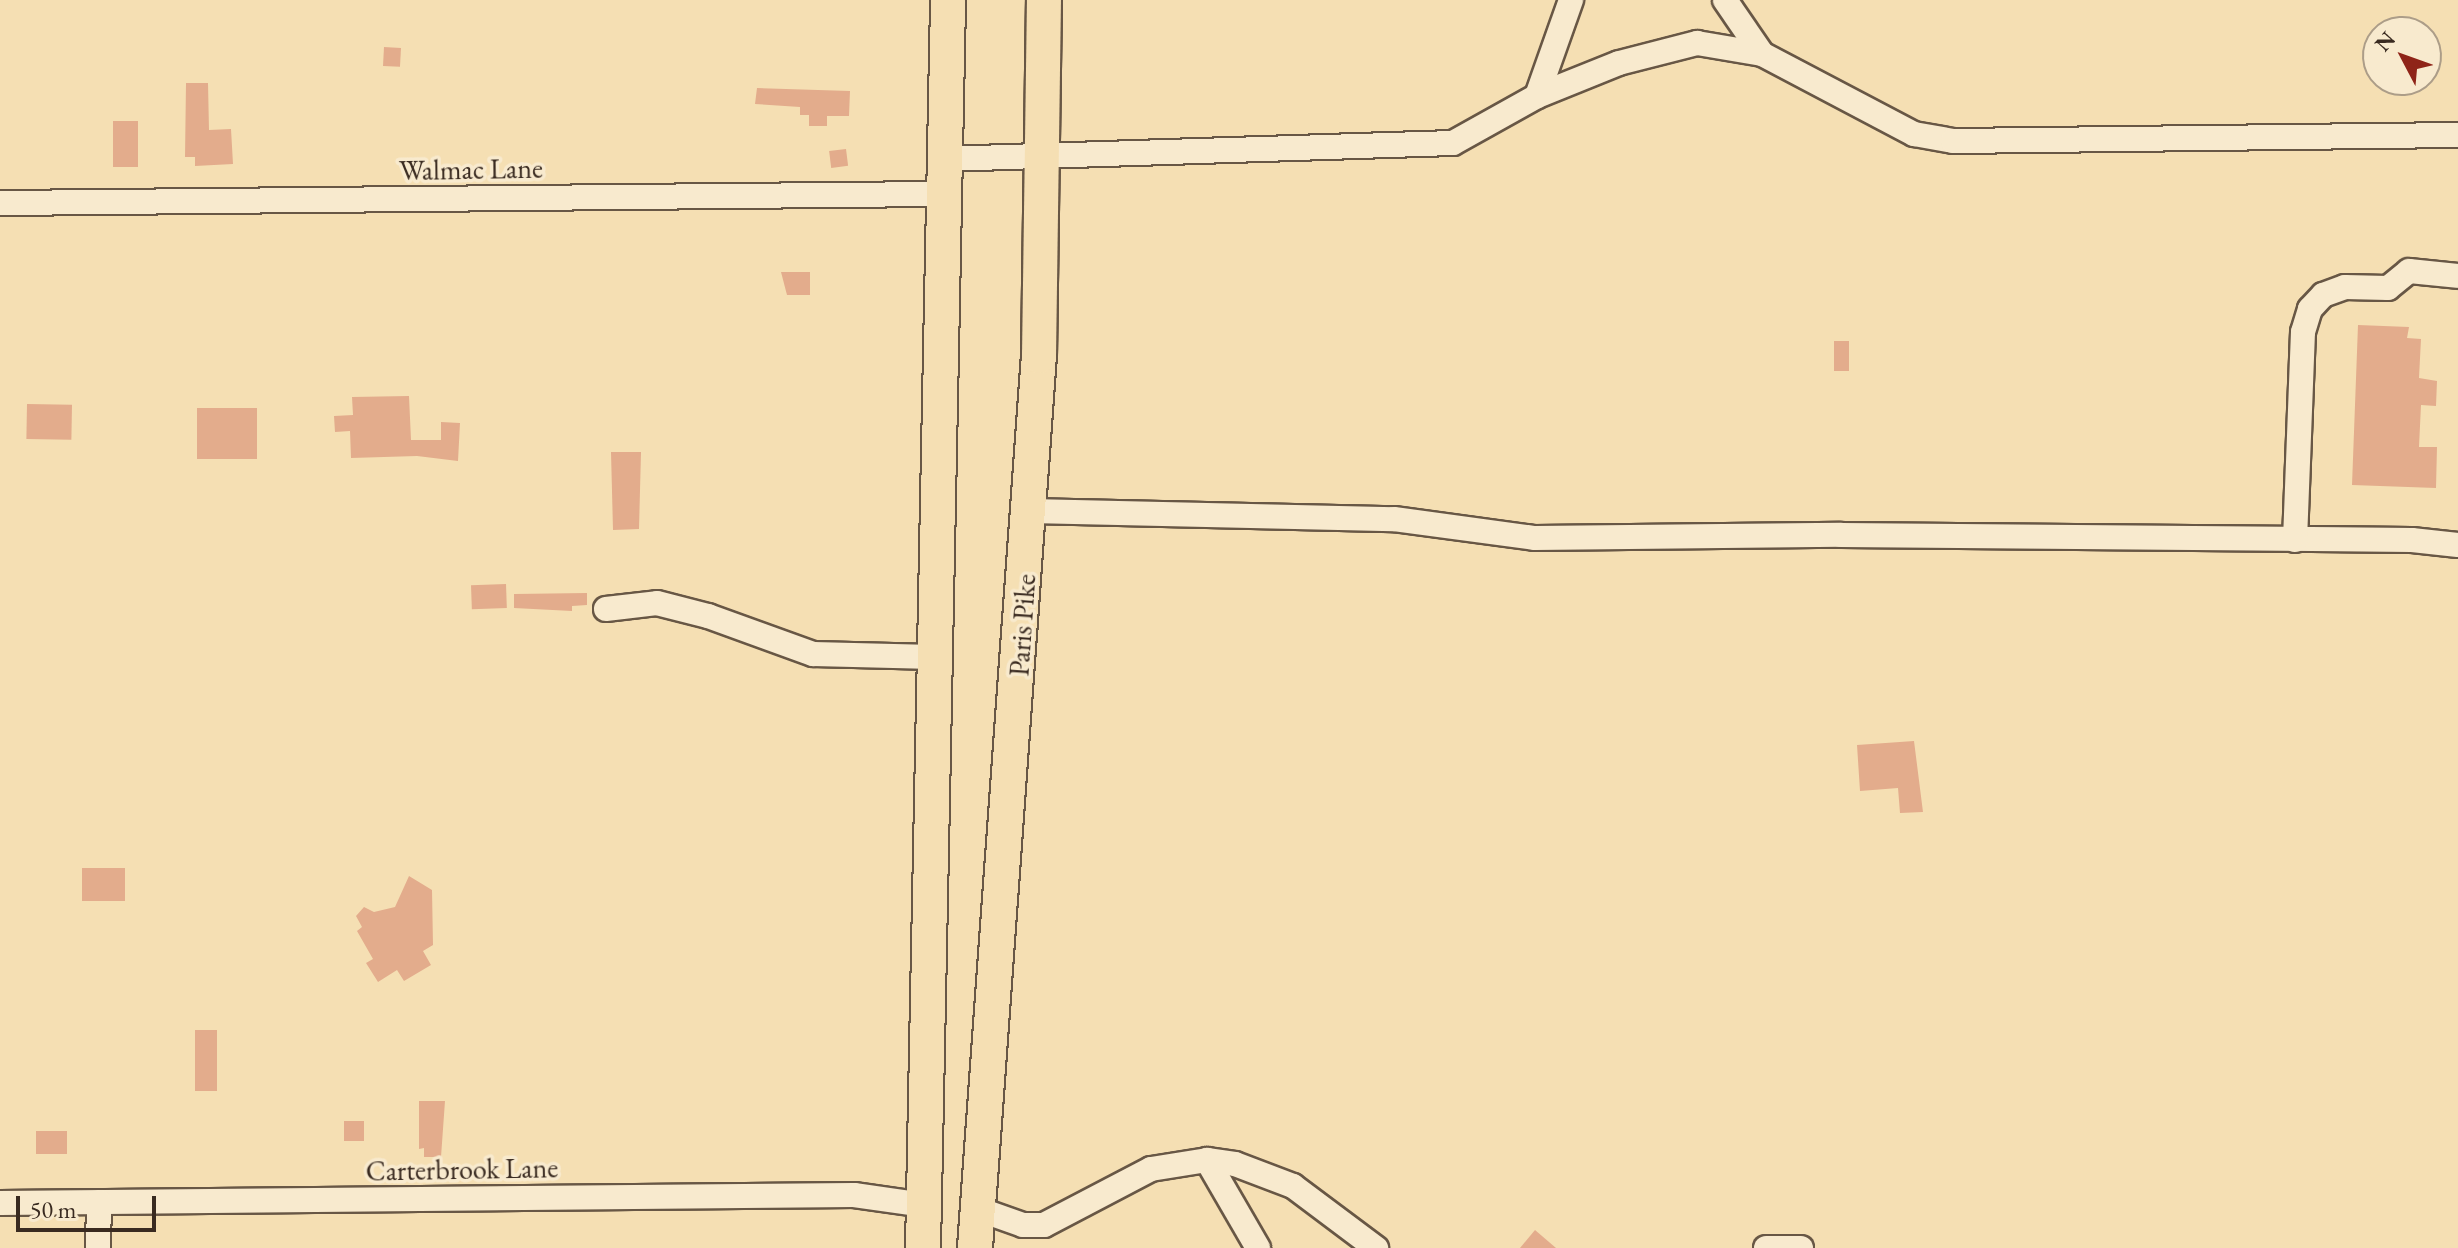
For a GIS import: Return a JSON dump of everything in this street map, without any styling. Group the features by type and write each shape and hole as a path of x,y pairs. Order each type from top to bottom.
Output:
{"highway":[{"path":"923,1248 948,0"},
{"name":"Paris Pike","path":"975,1248 975,1208 1030,511 1043,155 1044,0"},
{"path":"923,1205 975,1208"}],"street":[{"path":"1537,96 1571,0"},
{"path":"1725,0 1762,54"},
{"path":"944,159 1453,143 1537,96 1619,63 1697,43 1762,54 1914,134 1953,141 2458,135"},
{"name":"Walmac Lane","path":"0,203 943,194"},
{"path":"2295,540 2303,332 2310,309 2323,295 2345,287 2388,288 2409,271 2458,276"},
{"path":"1030,511 1394,519 1535,538 1841,535 2458,545"},
{"path":"606,609 657,603 813,654 934,657"},
{"path":"975,1208 1023,1225 1044,1225 1062,1220 1151,1169 1207,1160 1235,1164 1293,1186 1376,1248"},
{"path":"1207,1160 1258,1248"},
{"name":"Carterbrook Lane","path":"0,1203 854,1195 923,1205"},
{"path":"98,1248 99,1202"},
{"path":"1766,1248 1801,1248"}],"building":[{"path":"384,47 401,48 400,67 383,66"},
{"path":"186,83 208,83 209,130 231,129 233,164 195,166 195,157 185,157"},
{"path":"757,88 850,91 849,116 827,116 827,126 809,126 809,115 800,115 800,107 755,104"},
{"path":"113,121 138,121 138,167 113,167"},
{"path":"846,149 848,166 831,168 829,151"},
{"path":"781,272 810,272 810,295 787,295"},
{"path":"2358,325 2409,327 2407,338 2421,339 2419,378 2437,381 2436,406 2421,405 2419,447 2437,447 2436,488 2352,485"},
{"path":"1834,341 1849,341 1849,371 1834,371"},
{"path":"409,396 411,440 441,440 441,422 460,423 458,461 417,456 351,458 350,431 335,432 334,416 353,415 352,397"},
{"path":"27,404 72,405 71,440 26,439"},
{"path":"197,408 257,408 257,459 197,459"},
{"path":"611,452 641,452 639,529 613,530"},
{"path":"506,584 507,608 472,609 471,585"},
{"path":"587,593 587,605 572,606 572,611 514,608 514,594"},
{"path":"1914,741 1923,812 1900,813 1898,788 1860,791 1857,745"},
{"path":"82,868 125,868 125,901 82,901"},
{"path":"409,876 432,890 433,945 423,951 431,965 404,981 397,970 378,982 366,963 373,959 357,931 362,927 356,916 364,907 374,912 395,907"},
{"path":"195,1030 217,1030 217,1091 195,1091"},
{"path":"419,1101 445,1101 441,1157 424,1157 424,1148 419,1149"},
{"path":"344,1121 364,1121 364,1141 344,1141"},
{"path":"36,1131 67,1131 67,1154 36,1154"},
{"path":"1535,1230 1556,1248 1520,1248"}]}
